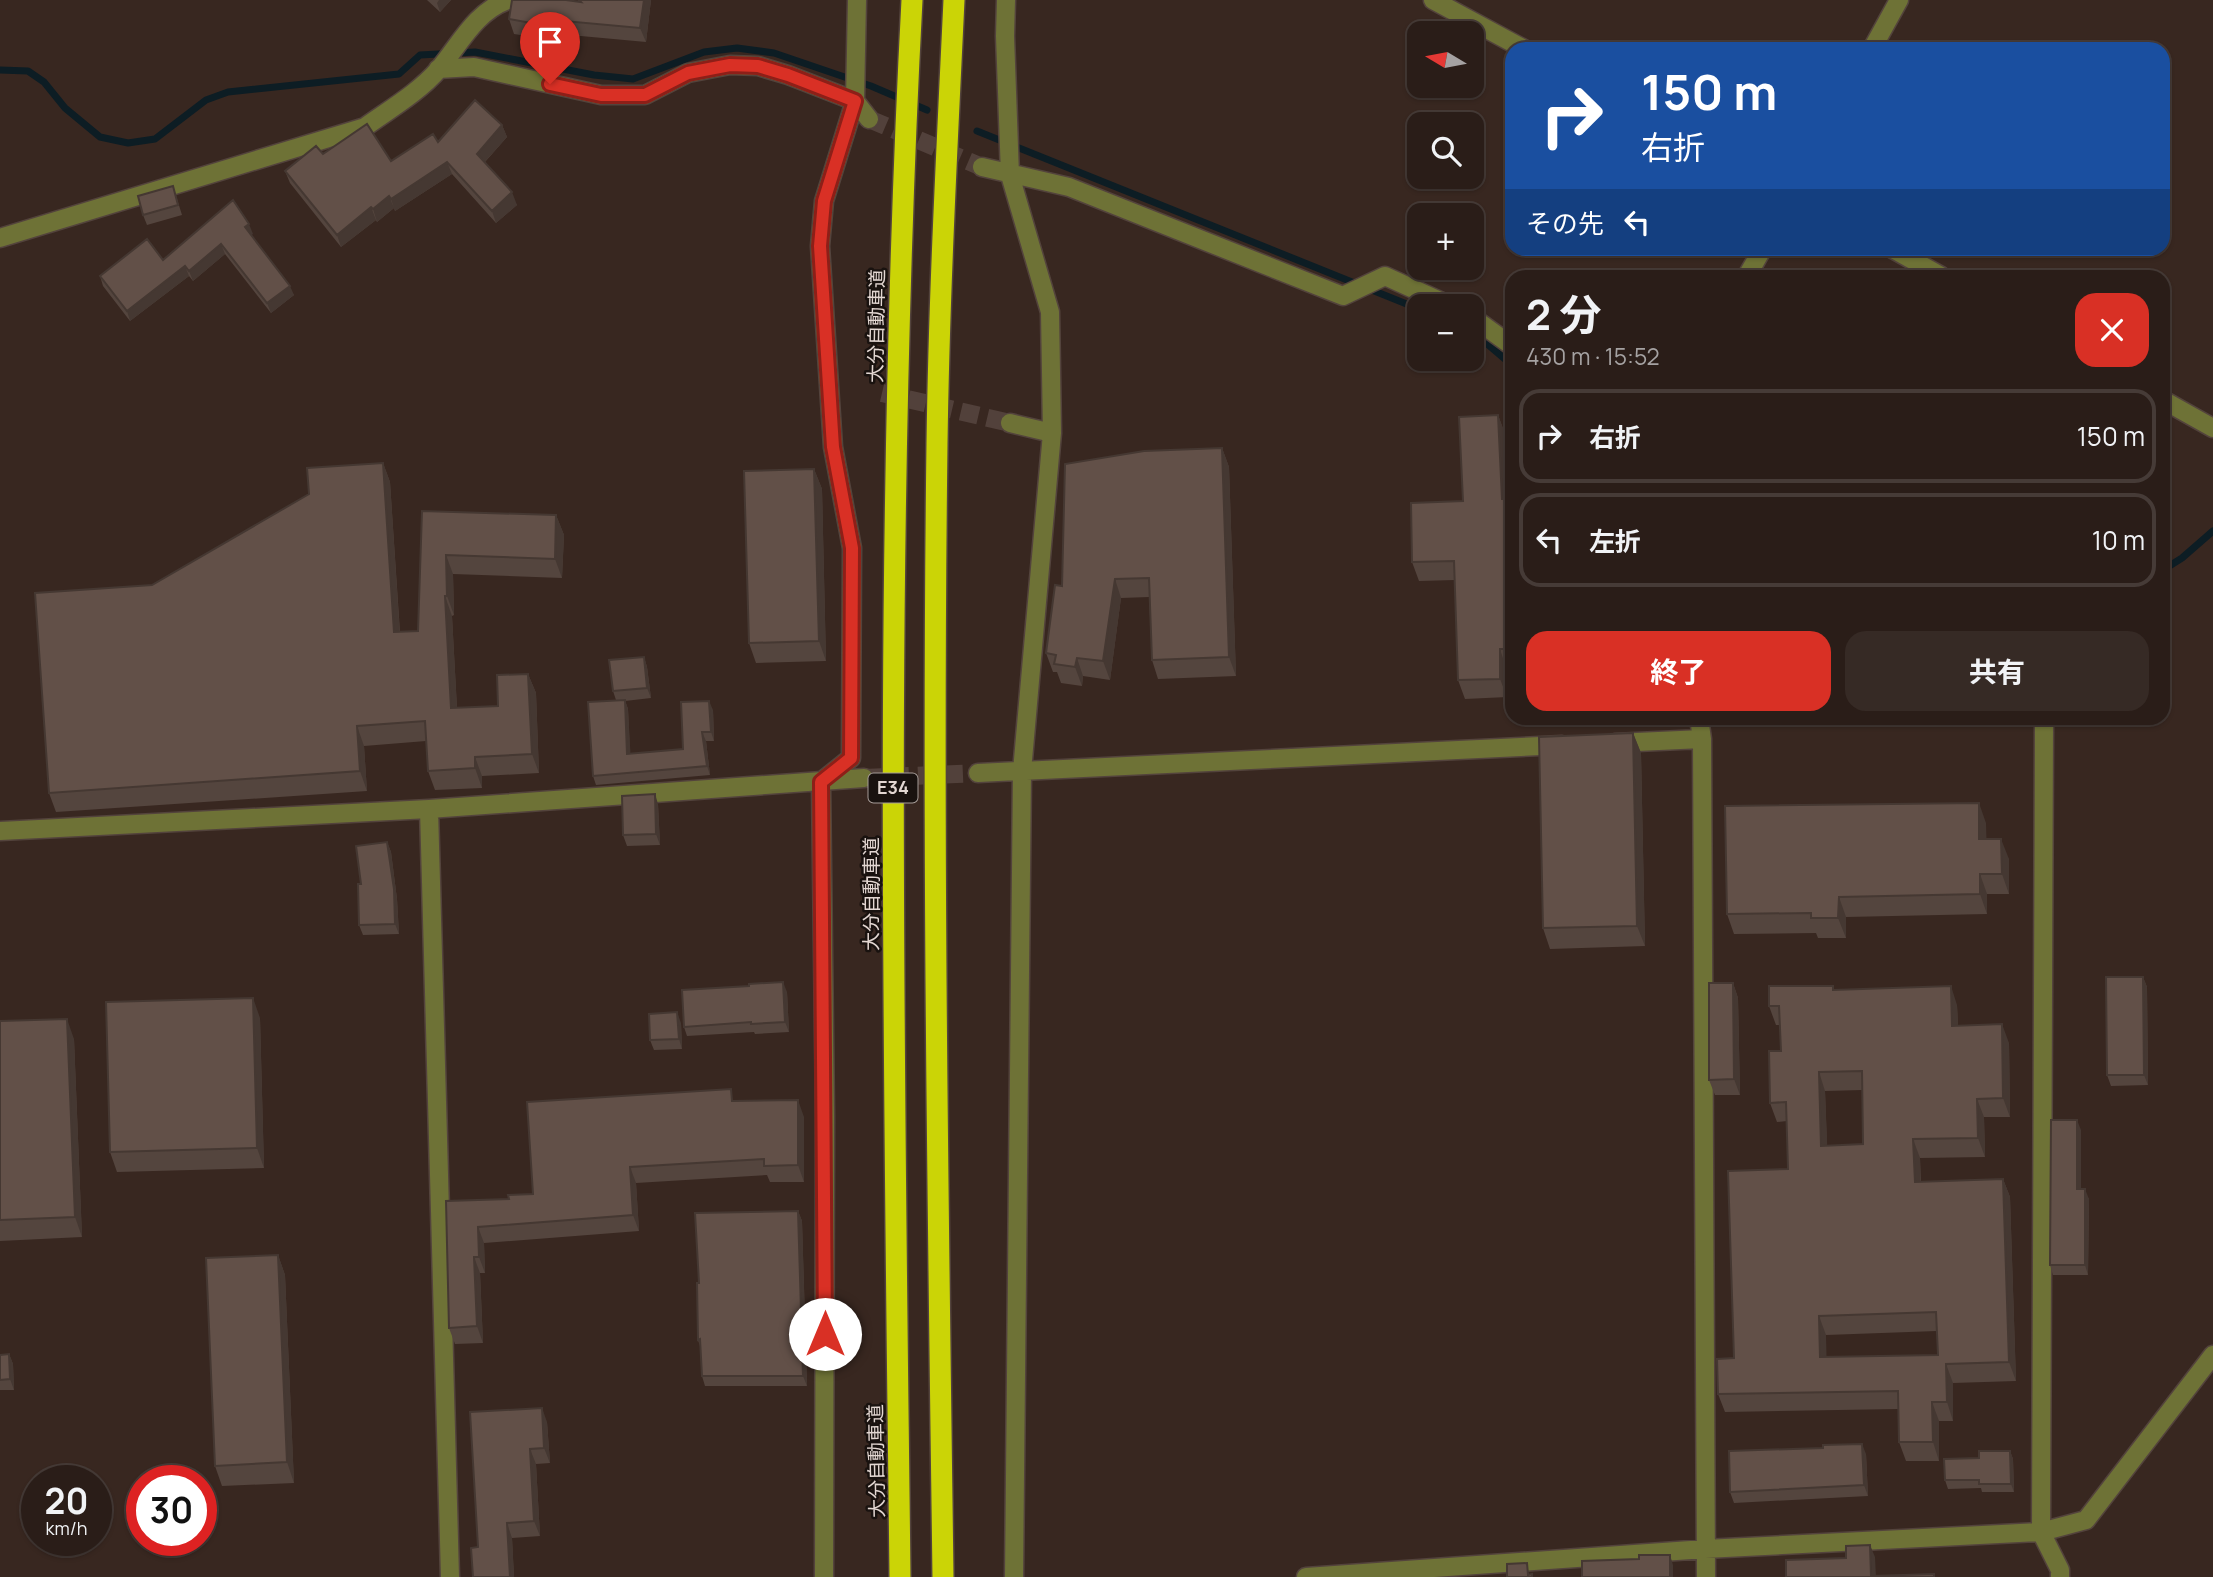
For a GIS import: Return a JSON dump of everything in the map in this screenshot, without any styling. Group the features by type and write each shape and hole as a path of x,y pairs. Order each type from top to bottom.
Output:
{"highway":[{"name":"大分自動車道","path":"900,1577 892,744 902,183 912,0"},
{"name":"E34","path":"943,1577 936,743 937,454 954,0"}],"street":[{"path":"0,238 365,127 409,97 440,67 468,28 508,0"},
{"path":"821,782 851,758 852,548 833,447 820,246 824,201 855,89 857,0"},
{"path":"1006,0 1010,175 1050,312 1052,433 1022,771 1014,1577"},
{"path":"1433,0 1511,42"},
{"path":"1876,42 1899,0"},
{"path":"440,67 474,67 601,95 645,95 688,73 730,65 758,66 855,89"},
{"path":"855,89 869,119"},
{"path":"982,167 1069,187 1343,296 1385,276 1425,294"},
{"path":"1905,256 1930,270"},
{"path":"1484,326 1505,341"},
{"path":"2170,404 2213,428"},
{"path":"1010,423 1052,433"},
{"path":"1700,725 1706,1577"},
{"path":"2044,725 2041,1532 2060,1570 2060,1577"},
{"path":"978,773 1702,738"},
{"path":"0,831 429,809 864,778"},
{"path":"821,782 825,1103 824,1577"},
{"path":"429,809 450,1577"},
{"path":"1306,1577 1704,1549 2041,1532 2086,1520 2213,1355"}],"building":[{"path":"512,0 644,0 640,28 554,20 553,27 509,19"},
{"path":"475,100 502,125 477,154 512,192 492,211 447,162 391,199 389,196 373,209 371,207 337,235 285,171 316,146 323,154 367,124 391,161 433,134 438,142"},
{"path":"173,186 178,205 143,215 138,196"},
{"path":"233,200 249,224 245,227 290,286 267,303 221,244 189,271 185,266 127,311 100,276 147,239 163,260"},
{"path":"1498,415 1502,499 1505,499 1505,649 1500,649 1500,679 1458,680 1454,561 1412,562 1411,503 1463,501 1459,417"},
{"path":"1222,448 1229,657 1152,660 1149,578 1115,579 1103,661 1077,658 1075,667 1054,664 1056,655 1046,653 1055,585 1062,586 1065,464 1144,451"},
{"path":"383,463 394,632 418,631 422,511 556,515 555,559 446,555 445,596 451,708 498,706 497,675 528,674 532,754 475,757 475,768 428,771 425,721 357,726 360,771 49,793 35,593 152,585 309,494 307,468"},
{"path":"814,469 819,641 749,643 744,471"},
{"path":"644,657 647,688 613,691 609,660"},
{"path":"625,700 627,754 683,749 681,702 709,701 711,732 702,732 707,766 593,776 588,702"},
{"path":"1633,733 1637,926 1543,928 1539,737"},
{"path":"655,794 656,834 623,835 622,796"},
{"path":"1979,803 1979,839 2001,839 2002,874 1980,874 1980,894 1839,897 1838,918 1811,918 1811,913 1727,914 1725,806"},
{"path":"387,842 394,889 395,924 359,925 358,884 361,884 356,846"},
{"path":"2106,977 2143,977 2144,1075 2107,1075"},
{"path":"783,982 785,1022 684,1027 682,990"},
{"path":"1709,983 1733,983 1734,1079 1709,1080"},
{"path":"1769,986 1833,986 1833,990 1951,986 1952,1026 2002,1024 2003,1098 1977,1099 1978,1138 1913,1139 1915,1182 2003,1179 2009,1362 1946,1364 1947,1402 1932,1402 1933,1442 1899,1442 1898,1391 1718,1394 1717,1359 1734,1358 1728,1171 1788,1169 1786,1102 1770,1103 1769,1051 1781,1051 1779,1006 1769,1006","holes":["1862,1071 1863,1144 1821,1146 1819,1072","1936,1312 1938,1355 1820,1357 1819,1316"]},
{"path":"253,998 257,1148 110,1152 106,1002"},
{"path":"677,1012 679,1039 650,1040 649,1014"},
{"path":"67,1019 75,1217 0,1220 0,1021"},
{"path":"731,1089 732,1101 798,1100 798,1165 764,1166 764,1159 630,1167 633,1215 478,1227 479,1257 474,1257 477,1326 449,1328 446,1201 509,1199 508,1195 533,1194 527,1102"},
{"path":"2051,1120 2077,1120 2077,1189 2085,1189 2085,1265 2050,1265"},
{"path":"798,1211 803,1376 702,1376 700,1339 698,1340 699,1283 695,1213"},
{"path":"278,1255 287,1462 215,1465 206,1258"},
{"path":"9,1354 10,1379 0,1380 0,1355"},
{"path":"542,1408 544,1448 530,1449 534,1521 507,1523 510,1577 473,1577 471,1548 478,1547 470,1412"},
{"path":"1862,1444 1864,1485 1730,1492 1729,1451"},
{"path":"1979,1451 2010,1451 2011,1484 1945,1480 1944,1459 1979,1458"},
{"path":"1870,1545 1871,1576 1934,1574 1934,1577 1786,1577 1786,1560 1846,1558 1846,1546"},
{"path":"1639,1555 1670,1555 1670,1577 1582,1577 1582,1561 1639,1559"},
{"path":"1527,1563 1528,1575 1532,1574 1532,1577 1507,1577 1507,1564"}],"waterway":[{"path":"0,70 28,71 44,82 65,108 100,137 128,143 155,139 206,100 228,92 399,74 420,55 475,52 594,75 633,79 704,52 737,48 774,53 871,86 927,110"},
{"path":"977,131 1407,304"},
{"path":"1484,341 1505,359"},
{"path":"2170,566 2213,531"}],"tunnel":[{"path":"869,119 982,167"},
{"path":"882,393 1010,423"},
{"path":"864,778 978,773"}],"route":[{"path":"550,84 601,95 645,95 688,73 730,65 758,66 855,101 824,201 820,246 833,447 852,548 851,758 821,782 825,1334"}]}
